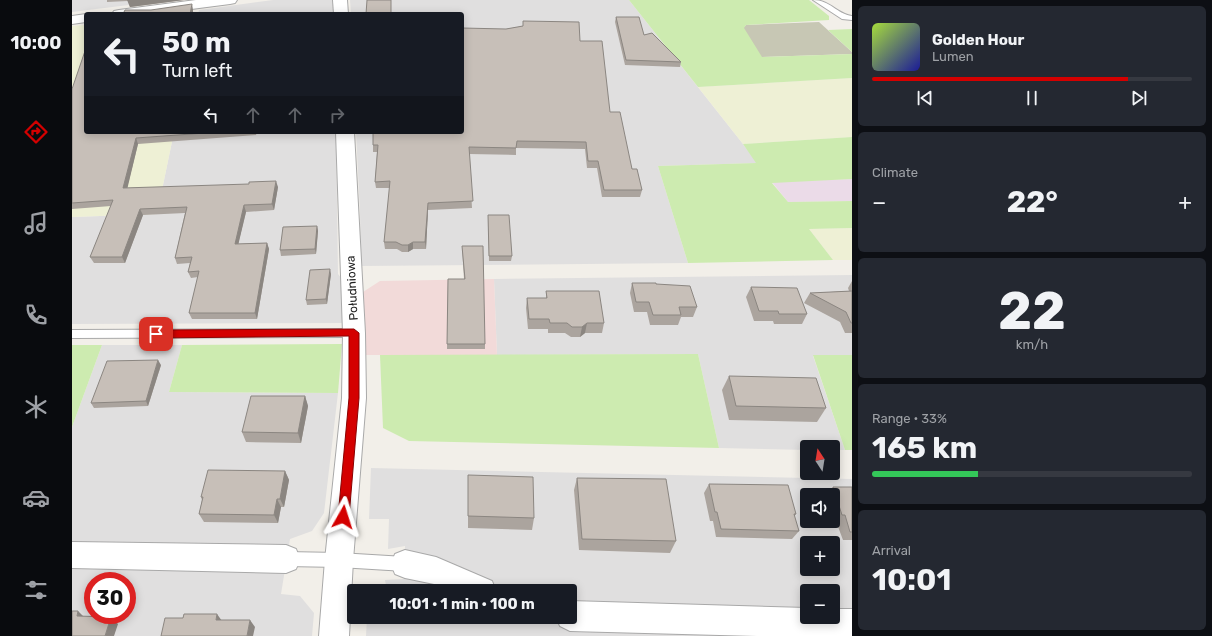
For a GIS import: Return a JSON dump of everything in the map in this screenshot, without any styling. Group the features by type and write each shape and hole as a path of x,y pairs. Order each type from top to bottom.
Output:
{"street":[{"path":"135,12 230,0"},
{"path":"340,0 341,12"},
{"path":"72,20 84,18"},
{"name":"Południowa","path":"334,636 339,560 354,398 354,333 345,134"},
{"path":"72,555 286,559"},
{"path":"405,564 436,571 466,584"},
{"path":"577,616 852,624"}],"lane":[{"path":"816,0 845,17 852,18"},
{"path":"72,334 354,333"},
{"path":"286,559 339,560 405,564"}],"shaded area":[{"path":"72,0 169,0 72,12"},
{"path":"273,0 334,0 334,12 198,12 199,10"},
{"path":"350,0 629,0 757,163 658,166 688,263 361,266 356,134 464,134 464,12 351,12"},
{"path":"819,22 852,52 852,54 761,57 743,28 746,25"},
{"path":"84,25 84,134 174,134 157,214 72,217 72,26"},
{"path":"852,78 852,137 743,144 698,87"},
{"path":"174,134 336,134 338,274 343,280 345,323 72,324 72,217 157,214"},
{"path":"852,179 852,201 788,202 772,182"},
{"path":"852,228 852,260 833,260 809,229"},
{"path":"852,275 852,355 813,356 845,450 840,450 840,440 800,440 800,450 719,448 698,354 497,355 494,279"},
{"path":"494,279 497,355 366,355 363,292 380,281"},
{"path":"102,345 182,345 169,392 338,393 324,513 312,531 290,539 281,594 300,596 314,613 312,636 72,636 72,427"},
{"path":"371,468 800,478 800,480 852,479 852,636 366,636 367,624 577,624 577,584 386,584 385,580 404,579 405,546 388,549 389,519 369,519"}],"green space":[{"path":"629,0 809,0 829,16 829,20 746,25 744,28 762,57 852,54 852,78 698,87"},
{"path":"852,29 852,52 828,30"},
{"path":"852,137 852,179 772,183 788,202 852,201 852,228 809,229 833,260 688,263 658,166 756,163 743,144"},
{"path":"342,344 338,393 169,392 182,345"},
{"path":"72,345 102,345 72,427"},
{"path":"698,354 719,448 409,441 383,428 380,355"},
{"path":"813,355 852,355 852,450 845,450"}],"building":[{"path":"367,0 391,0 391,12 366,12"},
{"path":"192,4 190,12 124,12 125,10 151,10"},
{"path":"616,17 639,17 644,35 652,33 681,62 626,60"},
{"path":"523,21 579,22 580,41 602,41 610,112 620,112 632,169 637,169 642,190 604,190 598,161 588,161 586,142 517,141 516,148 469,147 473,201 428,203 425,242 413,242 408,245 402,245 396,242 384,242 390,181 375,182 378,145 373,145 373,134 464,134 464,28 506,29 523,26"},
{"path":"84,54 84,134 191,134 136,138 123,188 249,184 249,182 276,181 272,204 244,205 235,244 267,243 255,313 189,313 199,271 188,272 192,257 175,258 187,207 140,209 122,257 90,257 113,200 72,203 72,89"},
{"path":"488,215 509,215 512,256 489,256"},
{"path":"317,226 315,249 280,250 283,227"},
{"path":"462,246 483,246 485,344 447,344 448,279 465,279"},
{"path":"330,269 326,299 306,300 310,270"},
{"path":"632,283 656,283 690,286 697,307 679,307 681,315 653,315 649,302 636,302"},
{"path":"751,287 797,288 807,314 779,314 778,311 759,311"},
{"path":"546,291 599,291 604,323 587,323 582,327 572,327 567,323 550,323 549,319 529,319 527,298 547,298"},
{"path":"852,291 852,323 846,312 810,293"},
{"path":"158,360 146,401 91,403 107,361"},
{"path":"729,376 816,378 826,408 736,406"},
{"path":"251,396 305,396 298,433 242,432"},
{"path":"208,470 285,471 280,499 277,499 274,515 199,514 203,497 201,497"},
{"path":"468,475 533,477 534,518 468,516"},
{"path":"577,478 666,479 676,541 582,539"},
{"path":"709,484 788,485 799,531 721,529 717,512 715,512"},
{"path":"852,487 852,532 850,532 845,515 842,515 840,509 840,488 833,488"},
{"path":"72,611 78,611 77,616 84,616 84,624 109,624 105,636 72,636"},
{"path":"184,614 217,614 216,620 250,620 247,636 161,636 165,618 183,618"}],"route":[{"path":"156,334 354,333 354,398 343,517"}]}
